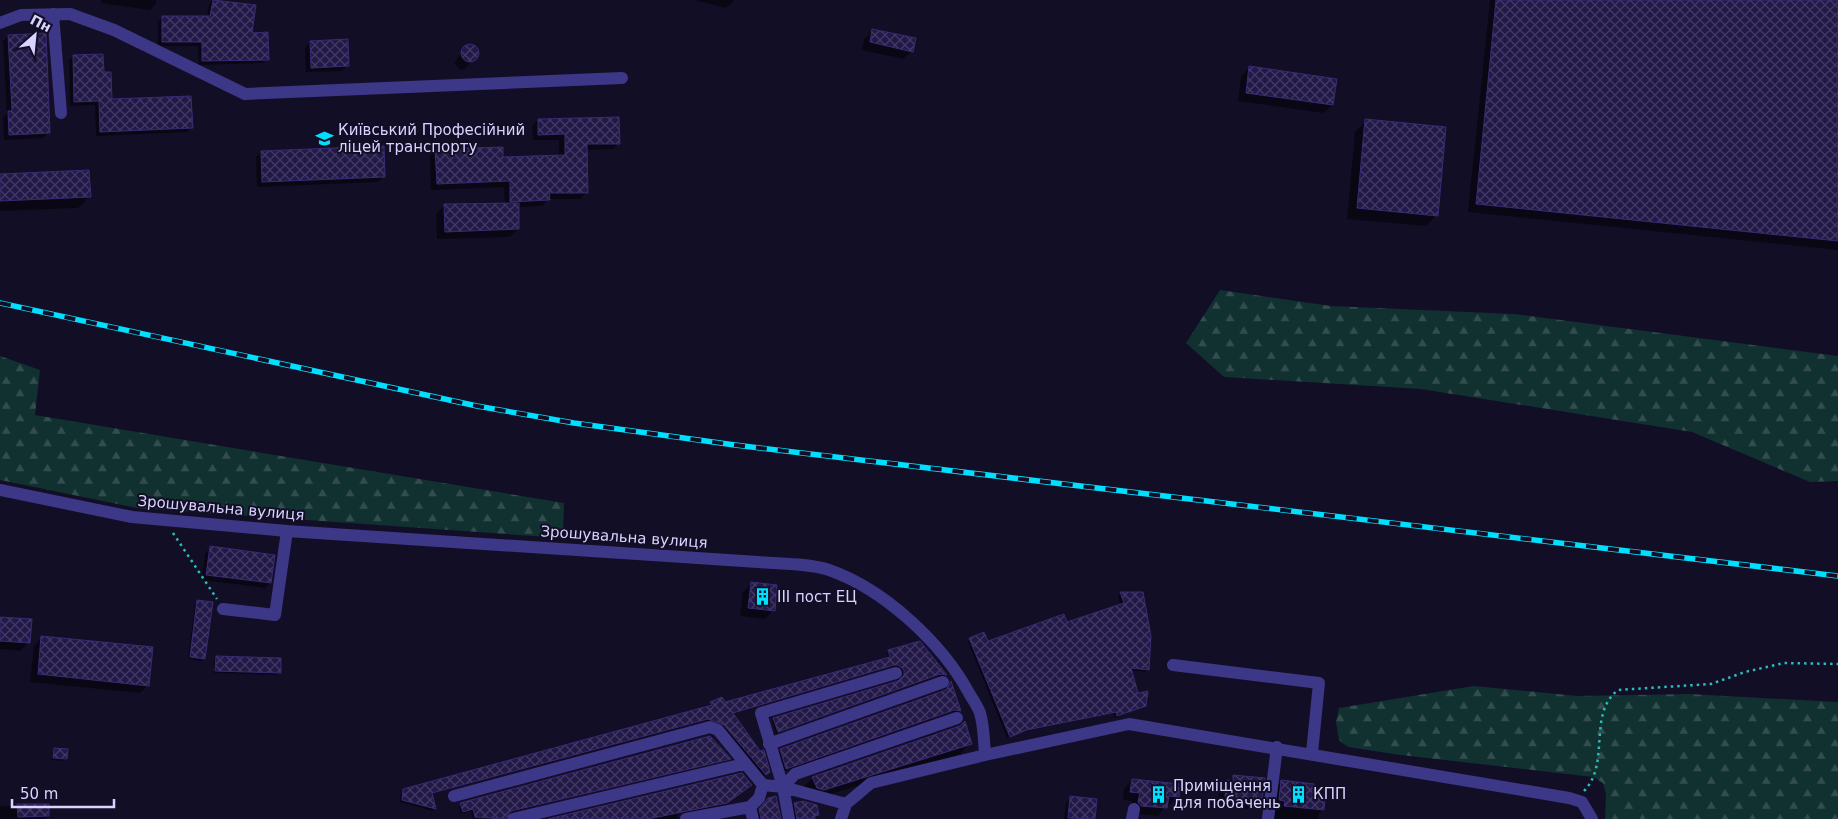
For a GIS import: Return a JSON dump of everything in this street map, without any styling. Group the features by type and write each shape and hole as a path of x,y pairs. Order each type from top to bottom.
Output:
{"street":[{"path":"53,14 61,113"},
{"path":"0,23 21,15 70,14 114,30 245,94 622,78"},
{"name":"Зрошувальна вулиця","path":"0,490 132,517 286,531 748,561 827,569 850,578 897,610 922,630 942,651 959,674 980,713 985,755"},
{"path":"223,609 275,615 286,531"},
{"path":"1173,665 1319,683 1312,753"},
{"path":"789,819 783,787 761,713 896,673"},
{"path":"769,744 943,682"},
{"path":"783,787 796,774 957,718"},
{"path":"841,819 846,804 871,784 985,755 1129,724 1277,747 1569,798 1582,802 1592,819"},
{"path":"454,796 710,727 718,730 763,785 783,787 846,804"},
{"path":"1268,819 1277,747"},
{"path":"514,819 744,764"},
{"path":"686,819 752,813 760,798 763,785"}],"path":[{"path":"165,520 223,609"},
{"path":"1569,798 1583,792 1593,777 1597,764 1602,716 1610,696 1618,690 1710,684 1745,672 1784,664 1838,664"}],"green space":[{"path":"1220,290 1331,306 1514,314 1838,356 1838,481 1810,482 1692,432 1421,389 1224,377 1186,343"},
{"path":"0,356 40,370 35,415 564,503 563,538 137,508 0,480"},
{"path":"1474,686 1578,696 1689,694 1838,702 1838,819 1605,819 1606,794 1603,783 1593,777 1401,755 1348,747 1339,740 1336,722 1339,708"}],"building":[{"path":"213,0 256,5 252,33 268,32 269,60 202,61 202,42 162,42 162,16 210,16"},
{"path":"1496,0 1838,0 1838,241 1476,204"},
{"path":"872,29 916,38 913,52 870,42"},
{"path":"46,33 50,133 9,135 8,111 12,111 8,35"},
{"path":"348,39 349,66 311,68 310,41"},
{"path":"470,44 476,47 479,53 476,59 470,62 464,59 461,53 464,47"},
{"path":"103,54 104,72 111,72 112,99 191,96 193,128 100,132 99,101 74,102 73,55"},
{"path":"1249,66 1337,79 1333,105 1246,93"},
{"path":"619,117 620,144 587,144 588,193 549,193 550,200 510,202 510,181 437,184 435,149 503,147 503,157 565,155 565,134 538,135 538,119"},
{"path":"1365,119 1446,127 1438,216 1357,208"},
{"path":"384,146 385,177 262,182 261,151"},
{"path":"89,170 91,197 0,201 0,174"},
{"path":"519,203 519,229 445,232 444,204"},
{"path":"210,546 275,555 271,583 206,575"},
{"name":"III пост ЕЦ","path":"751,582 777,585 775,611 748,608"},
{"path":"1120,592 1143,592 1151,636 1149,670 1131,668 1138,693 1148,691 1146,706 1117,716 1116,712 1027,730 1010,737 969,638 984,632 988,641 1064,614 1067,622 1124,603"},
{"path":"197,600 213,602 205,659 190,657"},
{"path":"0,617 32,619 30,643 0,641"},
{"path":"41,636 153,647 149,686 38,674"},
{"path":"920,641 947,675 940,674 778,732 773,718 898,681 904,675 904,670 898,665 894,665 733,713 760,751 764,750 770,772 766,775 724,725 708,719 432,793 436,809 402,800 403,789 712,705 710,702 722,697 725,702 890,657 888,650"},
{"path":"216,656 281,658 281,673 215,671"},
{"path":"951,681 961,711 954,710 786,769 780,749 946,690"},
{"path":"965,721 972,744 824,790 817,788 812,777 960,726"},
{"path":"710,736 731,759 511,811 505,819 475,817 473,809 463,812 460,803"},
{"path":"54,748 68,749 67,759 53,758"},
{"path":"742,773 752,785 727,803 648,819 548,819"},
{"path":"1233,775 1265,778 1262,798 1257,798 1257,801 1225,797 1227,780 1233,781"},
{"name":"Приміщення для побачень","path":"1132,779 1180,784 1179,797 1169,796 1167,808 1141,806 1138,802 1140,793 1130,792"},
{"name":"КПП","path":"1281,780 1314,784 1313,790 1319,791 1319,797 1325,798 1324,810 1284,806 1285,801 1279,800"},
{"path":"776,796 781,819 761,819 759,809 768,798"},
{"path":"1070,796 1097,799 1095,819 1068,818"},
{"path":"803,801 817,805 819,815 815,816 815,819 797,819 794,803"},
{"path":"17,804 49,804 49,816 18,817"}],"railway":[{"path":"0,303 477,406 574,423 735,445 1838,576"}],"place":[{"name":"Київський Професійний ліцей транспорту","path":"324,139"},
{"name":"III пост ЕЦ","path":"763,597"},
{"name":"КПП","path":"1299,794"},
{"name":"Приміщення для побачень","path":"1159,795"}]}
